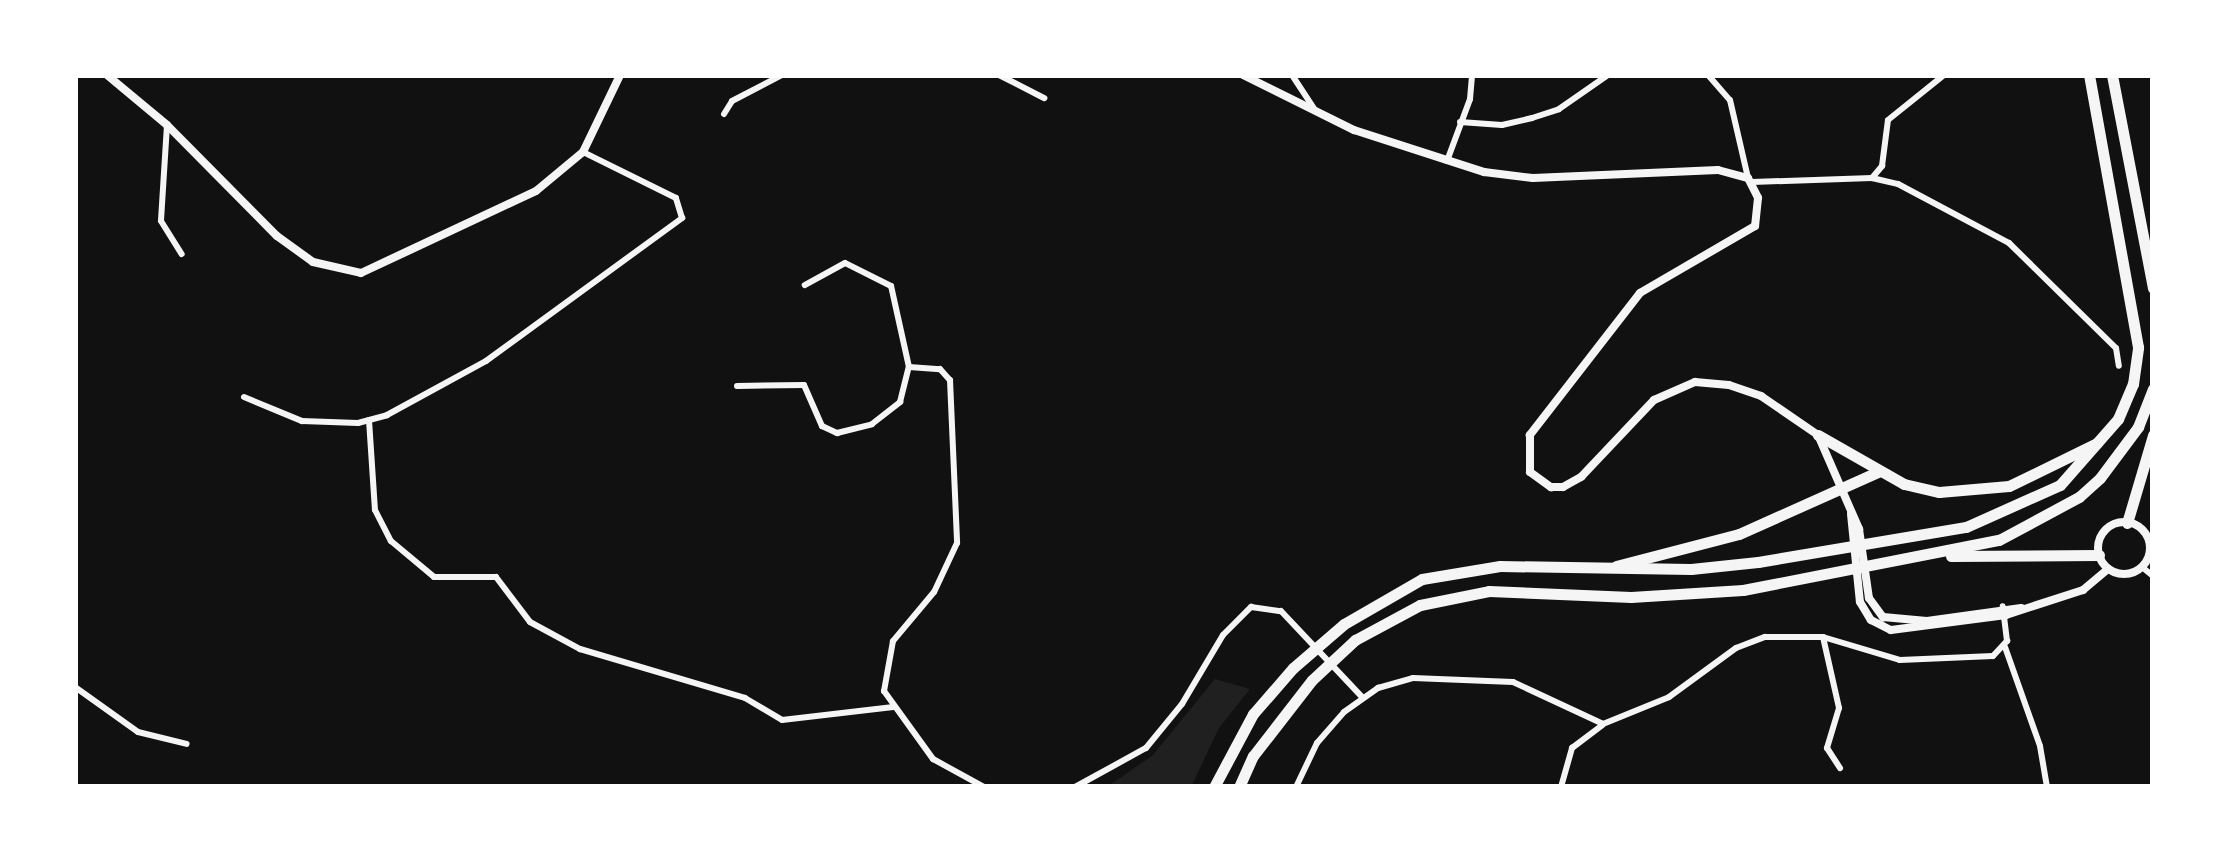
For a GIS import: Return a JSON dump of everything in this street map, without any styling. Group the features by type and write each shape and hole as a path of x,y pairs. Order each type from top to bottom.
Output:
{"highway":[{"path":"1214,787 1253,714 1293,668 1344,624 1390,594 1455,569 1722,568 1966,527 2060,485 2105,439 2133,384 2138,347 2090,75"},
{"path":"2112,75 2153,288"},
{"path":"1239,787 1253,756 1312,680 1355,640 1452,595 1686,596 1937,555 1999,540 2080,497 2124,447 2153,389"},
{"path":"1818,435 1924,490 1978,492 2036,476 2105,439"},
{"path":"2126,523 2153,435"},
{"path":"1603,570 1739,534 1882,471"},
{"path":"1937,555 2099,555"}],"street":[{"path":"107,75 167,125 277,236 313,262 361,273 518,204 584,152 620,75"},
{"path":"724,114 732,101 782,75"},
{"path":"999,75 1044,98"},
{"path":"1243,75 1316,112 1446,160 1516,177 1718,170 1750,180 1872,178 1898,184 2009,243 2116,348 2119,366"},
{"path":"1292,75 1316,112"},
{"path":"1446,160 1472,75"},
{"path":"1460,122 1502,126 1532,118 1559,108 1608,75"},
{"path":"1872,178 1882,166 1888,120 1944,75"},
{"path":"1713,76 1730,100 1758,198 1755,226 1640,294 1530,435 1530,472 1551,487 1582,477 1654,400 1695,382 1761,396 1818,435 1859,529 1860,587"},
{"path":"167,125 161,221 182,254"},
{"path":"244,397 302,422 369,420 486,360 682,218 676,198 584,152"},
{"path":"737,386 804,384 822,426 848,432 894,410 909,367 898,298 878,275 845,262 805,286"},
{"path":"909,367 940,369 950,380 960,506 957,543 934,592 887,654 884,691 933,759 984,787"},
{"path":"369,420 375,510 390,541 434,577 496,577 530,622 580,649 745,698 782,720 894,706"},
{"path":"1850,514 1848,530 1860,587 1872,620 1891,630 2021,608 2083,590 2108,569"},
{"path":"2126,523 2149,532 2149,555 2142,567 2128,574 2108,569 2099,555 2104,532 2126,523"},
{"path":"2142,567 2153,576"},
{"path":"1075,787 1146,748 1182,704 1223,635 1251,608 1281,611 1362,697"},
{"path":"2004,611 2005,647 2040,746 2046,787"},
{"path":"1561,787 1572,748 1603,724 1669,696 1750,642 1823,637 1914,661 1981,659 2005,647"},
{"path":"1823,637 1839,708 1826,748 1840,768"},
{"path":"1296,787 1317,744 1362,697 1413,678 1494,678 1603,724"},
{"path":"75,687 138,732 187,744"}],"shaded area":[{"path":"1215,679 1250,689 1219,728 1191,787 1107,787 1153,755"}]}
